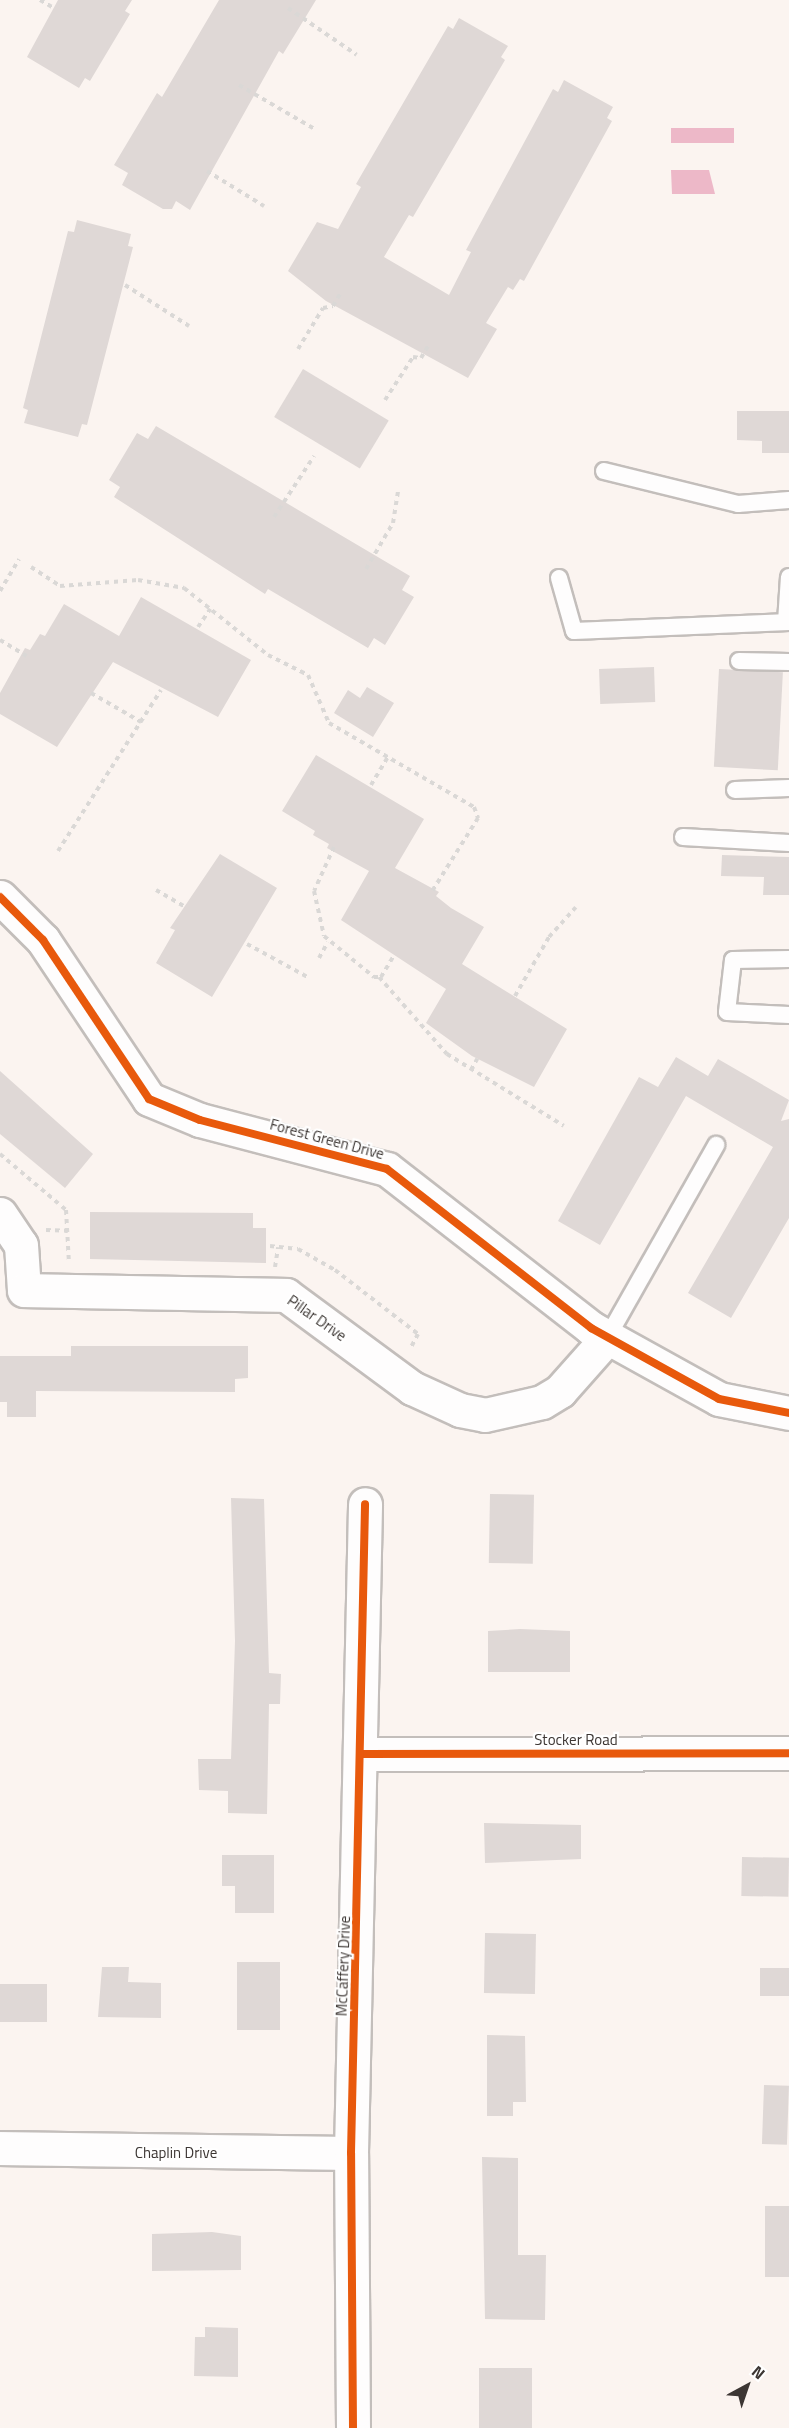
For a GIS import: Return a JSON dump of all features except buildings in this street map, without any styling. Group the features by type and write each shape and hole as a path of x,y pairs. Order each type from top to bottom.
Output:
{"street":[{"name":"Forest Green Drive","path":"0,897 43,940 149,1099 200,1120 387,1169 556,1305 607,1338 719,1400 789,1413"},
{"name":"Pillar Drive","path":"0,1214 21,1245 12,1290 286,1295 412,1388 460,1410 485,1415 514,1412 560,1391 607,1338"},
{"name":"McCaffery Drive","path":"353,2428 351,2153 363,1754 365,1504"},
{"name":"Stocker Road","path":"363,1754 789,1753"},
{"name":"Chaplin Drive","path":"0,2148 351,2153"}],"lane":[{"path":"604,471 738,504 789,500"},
{"path":"559,578 574,631 787,622 789,577"},
{"path":"739,660 789,662"},
{"path":"735,790 789,788"},
{"path":"683,837 789,843"},
{"path":"789,959 733,960 727,1011 789,1014"},
{"path":"607,1338 716,1145"}],"path":[{"path":"40,0 54,8"},
{"path":"288,8 357,55"},
{"path":"239,85 313,128"},
{"path":"207,171 264,206"},
{"path":"125,285 189,326"},
{"path":"298,349 323,308 333,306 340,294"},
{"path":"385,400 413,357 421,357 428,346"},
{"path":"274,517 314,456"},
{"path":"366,569 393,523 398,491"},
{"path":"0,591 19,559"},
{"path":"31,567 60,586 138,580 176,585 268,656 308,675 329,723 474,807 478,818 431,893"},
{"path":"198,627 210,609"},
{"path":"0,640 27,656"},
{"path":"58,851 160,690"},
{"path":"91,693 141,722"},
{"path":"371,785 388,757"},
{"path":"334,847 314,891 328,942 379,977 440,1048 471,1070 564,1125"},
{"path":"156,890 184,906"},
{"path":"515,996 549,937 576,907"},
{"path":"319,958 328,942"},
{"path":"248,944 309,978"},
{"path":"379,977 393,957"},
{"path":"471,1070 477,1059"},
{"path":"0,1154 62,1205 69,1231 69,1290"},
{"path":"41,1230 69,1231"},
{"path":"270,1246 298,1250 321,1261 418,1334 408,1353 415,1359"}],"shaded area":[{"path":"671,128 734,128 734,143 671,143"},
{"path":"671,170 709,170 715,194 672,194"}],"cycle path":[{"path":"0,897 43,940 149,1099 200,1120 387,1169 591,1328 719,1399 789,1413"},
{"path":"353,2428 351,2153 365,1504"},
{"path":"363,1754 789,1753"}]}
